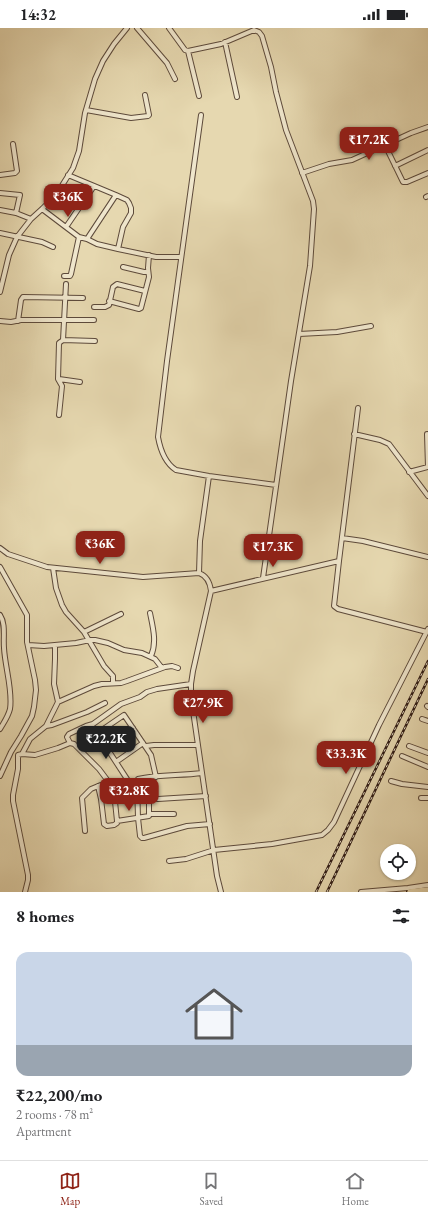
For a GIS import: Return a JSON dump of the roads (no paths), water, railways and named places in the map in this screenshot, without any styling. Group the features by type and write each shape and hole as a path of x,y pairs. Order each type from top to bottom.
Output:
{"main road":[{"path":"410,892 428,890"}],"street":[{"path":"0,292 9,255 17,237 31,219 56,195 73,168 79,151 86,110 95,79 103,61 127,28"},
{"path":"137,28 167,63 175,79"},
{"path":"169,28 185,50 188,51 199,96"},
{"path":"188,51 226,42 254,30 261,34 286,130 314,209 310,266 263,578"},
{"path":"226,42 237,97"},
{"path":"86,110 131,118 148,116 149,114 145,96"},
{"path":"201,115 158,436 167,461 171,467 181,472 276,485"},
{"path":"302,173 329,164 352,160 385,144 428,127"},
{"path":"0,174 15,173 17,171 13,144"},
{"path":"385,144 402,181 404,182 428,173"},
{"path":"395,166 428,150"},
{"path":"68,175 127,200 131,210 130,215 123,227 118,249"},
{"path":"66,227 94,186"},
{"path":"0,193 20,195 16,213"},
{"path":"87,239 116,195"},
{"path":"42,209 79,237 97,244 149,256 181,256"},
{"path":"0,210 16,213 31,219"},
{"path":"0,233 42,242 53,248"},
{"path":"64,276 70,276 71,274 79,237"},
{"path":"110,301 140,309 142,307 149,277 149,256"},
{"path":"123,268 148,272"},
{"path":"59,415 62,386 58,379 59,343 63,340 66,284"},
{"path":"94,307 107,306 110,301 113,287 117,284 146,291"},
{"path":"18,321 21,300 23,297 83,298"},
{"path":"0,321 94,320"},
{"path":"299,334 338,332 371,326"},
{"path":"63,340 95,342"},
{"path":"58,379 80,382"},
{"path":"169,861 186,859 214,851 316,837 325,833 334,822 398,685 427,631 336,608 334,604 358,408"},
{"path":"354,434 380,440 389,444 428,496"},
{"path":"409,472 428,467 427,434"},
{"path":"199,573 200,541 209,476"},
{"path":"342,538 363,541 428,557"},
{"path":"0,548 8,554 52,568 143,578 199,573 206,576 209,581 211,591 191,684 202,773 218,876 222,892"},
{"path":"211,591 339,561"},
{"path":"0,567 27,615 27,642 36,685 34,707 26,726 9,756 0,776"},
{"path":"52,568 56,588 62,605 66,612 90,640 104,666 113,676 113,683"},
{"path":"150,613 154,636 154,645 151,656"},
{"path":"0,614 4,623 2,648 11,701 7,719 0,728"},
{"path":"84,632 121,614"},
{"path":"28,646 76,643 90,640 101,641 124,650 136,651 151,656 162,668"},
{"path":"25,892 28,875 12,801 18,769 18,757 22,754 30,739 46,726 58,702 54,684 56,659 55,645"},
{"path":"58,702 94,686 127,681 168,666 178,668"},
{"path":"117,821 114,792 99,769 77,747 70,743 68,736 86,726 92,725 121,704 140,697 151,690 191,684"},
{"path":"46,726 87,712 106,703"},
{"path":"77,747 123,715 152,757 156,777"},
{"path":"422,719 428,721"},
{"path":"106,746 133,728"},
{"path":"97,733 127,778"},
{"path":"22,754 29,755 41,753 70,743"},
{"path":"116,762 144,745 198,745"},
{"path":"409,746 428,753"},
{"path":"402,756 428,767"},
{"path":"202,773 137,780 140,836 142,838 187,826 210,824"},
{"path":"150,778 150,814"},
{"path":"391,781 402,784 428,787"},
{"path":"85,831 82,798 91,789 108,782"},
{"path":"98,786 104,824 107,826 114,825 117,821 148,817 150,814 174,814"},
{"path":"158,799 206,796"},
{"path":"420,798 428,798"},
{"path":"361,892 428,885"}],"railway":[{"path":"316,892 428,661"},
{"path":"327,892 428,679"}]}
